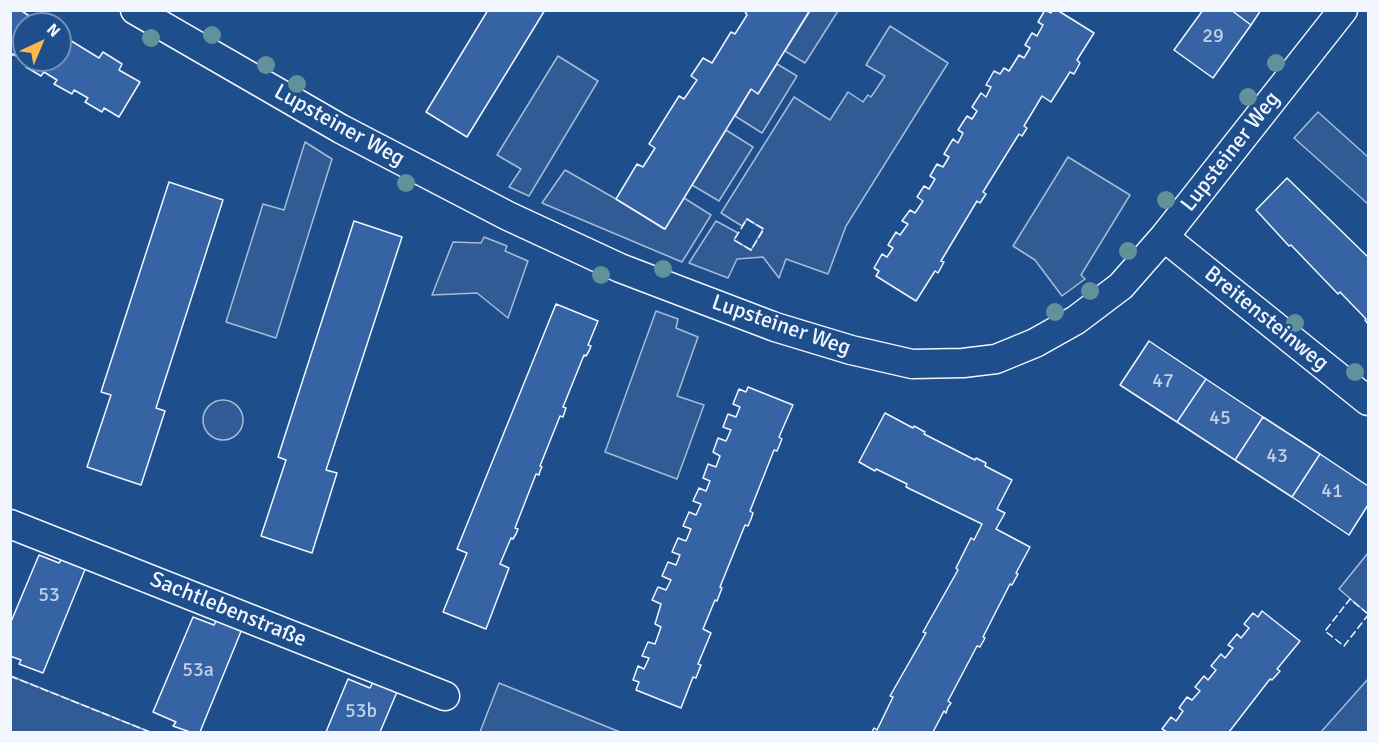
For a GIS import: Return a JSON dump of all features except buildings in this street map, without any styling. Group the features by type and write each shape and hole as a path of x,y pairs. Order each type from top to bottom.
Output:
{"street":[{"name":"Lupsteiner Weg","path":"135,10 341,129 508,216 620,268 775,327 851,350 912,364 963,363 996,359 1035,343 1076,320 1121,286 1164,237 1343,10"},
{"name":"Breitensteinweg","path":"1164,237 1368,401"},
{"name":"Sachtlebenstraße","path":"10,524 445,696"}],"shaded area":[{"path":"810,11 838,11 805,63 785,51"},
{"path":"890,26 948,63 846,226 828,274 786,259 779,278 763,257 737,259 728,278 689,263 716,221 738,233 734,240 751,250 763,229 747,219 742,226 721,213 794,97 830,120 848,92 863,102 868,95 871,97 885,76 866,65"},
{"path":"558,56 598,81 529,196 509,187 521,169 497,155"},
{"path":"777,64 797,76 762,133 735,116 751,89 758,93"},
{"path":"1318,112 1368,157 1368,204 1294,138"},
{"path":"726,130 753,147 719,201 692,185"},
{"path":"305,142 332,159 276,338 226,322 263,204 284,210"},
{"path":"1068,157 1130,195 1081,275 1085,279 1062,296 1035,260 1013,246"},
{"path":"565,170 664,229 684,198 711,215 682,262 542,203"},
{"path":"484,237 507,246 505,251 528,261 508,318 477,293 432,295 453,242 481,243"},
{"path":"656,311 678,319 676,328 698,337 677,396 704,405 677,479 605,452"},
{"path":"223,400 231,401 237,406 242,412 242,428 237,434 231,439 223,440 215,439 209,434 204,428 203,420 204,412 209,406 215,401"},
{"path":"1368,553 1368,614 1339,589"},
{"path":"11,676 150,732 11,732"},
{"path":"1368,679 1368,732 1321,732"},
{"path":"499,683 620,732 480,732"}],"fence":[{"path":"747,219 764,229 751,250 734,240 747,219"},
{"path":"1368,614 1350,599 1325,631 1344,646 1368,615"},
{"path":"10,676 150,732"}]}
